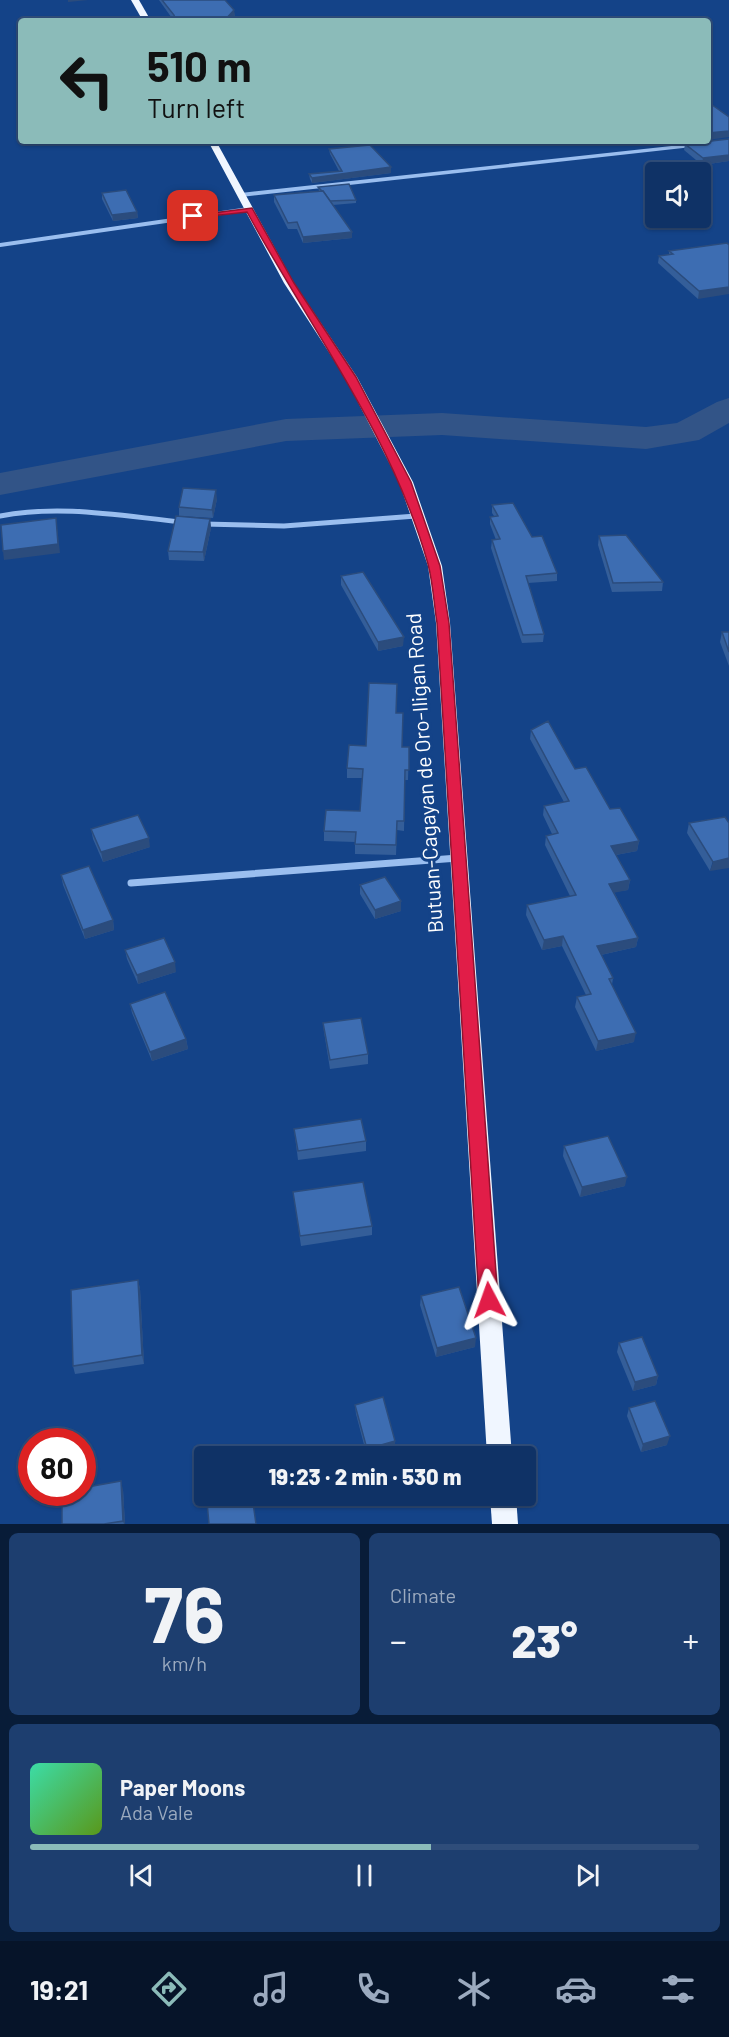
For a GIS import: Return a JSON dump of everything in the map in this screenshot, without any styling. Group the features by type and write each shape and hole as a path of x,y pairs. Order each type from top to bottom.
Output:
{"highway":[{"path":"135,0 145,18"},
{"name":"Butuan-Cagayan de Oro-Iligan Road","path":"214,144 290,283 351,377 406,482 435,566 443,623 499,1446"},
{"path":"504,1506 505,1524"}],"street":[{"path":"242,195 705,144"},
{"path":"0,245 65,233 249,209"},
{"path":"0,516 24,510 52,510 257,527 340,524 416,516"},
{"path":"131,883 459,858"}],"building":[{"path":"162,0 225,0 234,10 227,18 175,18"},
{"path":"711,104 729,117 729,131 711,133"},
{"path":"729,139 729,155 703,158 685,144 711,144 711,141"},
{"path":"370,145 391,167 312,178 309,174 342,171 329,149"},
{"path":"349,184 356,200 330,201 318,187"},
{"path":"126,190 137,212 112,215 102,193"},
{"path":"323,191 352,232 303,237 297,222 288,223 274,195"},
{"path":"727,243 729,245 729,287 699,291 659,256 673,254 669,251"},
{"path":"183,488 216,490 212,510 179,507"},
{"path":"513,503 532,537 542,536 557,573 526,576 544,634 523,635 492,540 500,539 490,517 498,516 492,505"},
{"path":"176,516 210,519 203,552 168,551"},
{"path":"56,518 58,544 3,551 1,525"},
{"path":"626,535 663,582 613,583 599,536"},
{"path":"363,572 404,637 378,642 341,576"},
{"path":"722,632 729,632 729,652"},
{"path":"369,683 397,684 396,713 403,713 402,747 409,747 409,770 405,770 404,821 397,821 396,845 355,844 356,832 324,831 326,810 360,811 363,769 347,768 349,745 366,746"},
{"path":"548,721 575,769 586,767 610,809 620,808 639,841 611,846 630,880 609,884 638,938 597,946 613,978 609,979 636,1033 598,1041 577,997 591,994 563,936 544,940 527,905 576,895 546,836 558,833 544,806 569,801 531,730"},
{"path":"138,815 149,838 101,852 91,829"},
{"path":"725,817 729,823 729,858 713,862 689,823"},
{"path":"89,866 113,920 83,930 61,875"},
{"path":"385,877 401,901 375,910 360,885"},
{"path":"164,938 175,962 137,975 125,950"},
{"path":"165,992 186,1039 150,1052 130,1004"},
{"path":"361,1018 368,1054 330,1060 323,1023"},
{"path":"361,1119 366,1141 298,1151 294,1129"},
{"path":"608,1136 627,1177 582,1187 564,1146"},
{"path":"363,1182 372,1226 300,1236 293,1192"},
{"path":"138,1280 142,1355 73,1366 71,1290"},
{"path":"459,1287 476,1338 437,1348 421,1296"},
{"path":"642,1337 658,1376 635,1382 619,1343"},
{"path":"383,1397 395,1441 378,1446 366,1446 355,1405"},
{"path":"655,1401 670,1436 643,1444 629,1408"},
{"path":"121,1481 123,1521 104,1524 62,1524 62,1506 96,1506 96,1485"},
{"path":"207,1506 253,1506 256,1524 209,1524"}],"waterway":[{"path":"0,484 48,477 286,430 442,424 646,438 686,432 729,409"}],"route":[{"path":"193,216 249,209 290,283 351,377 406,482 435,566 443,623 489,1300"}]}
